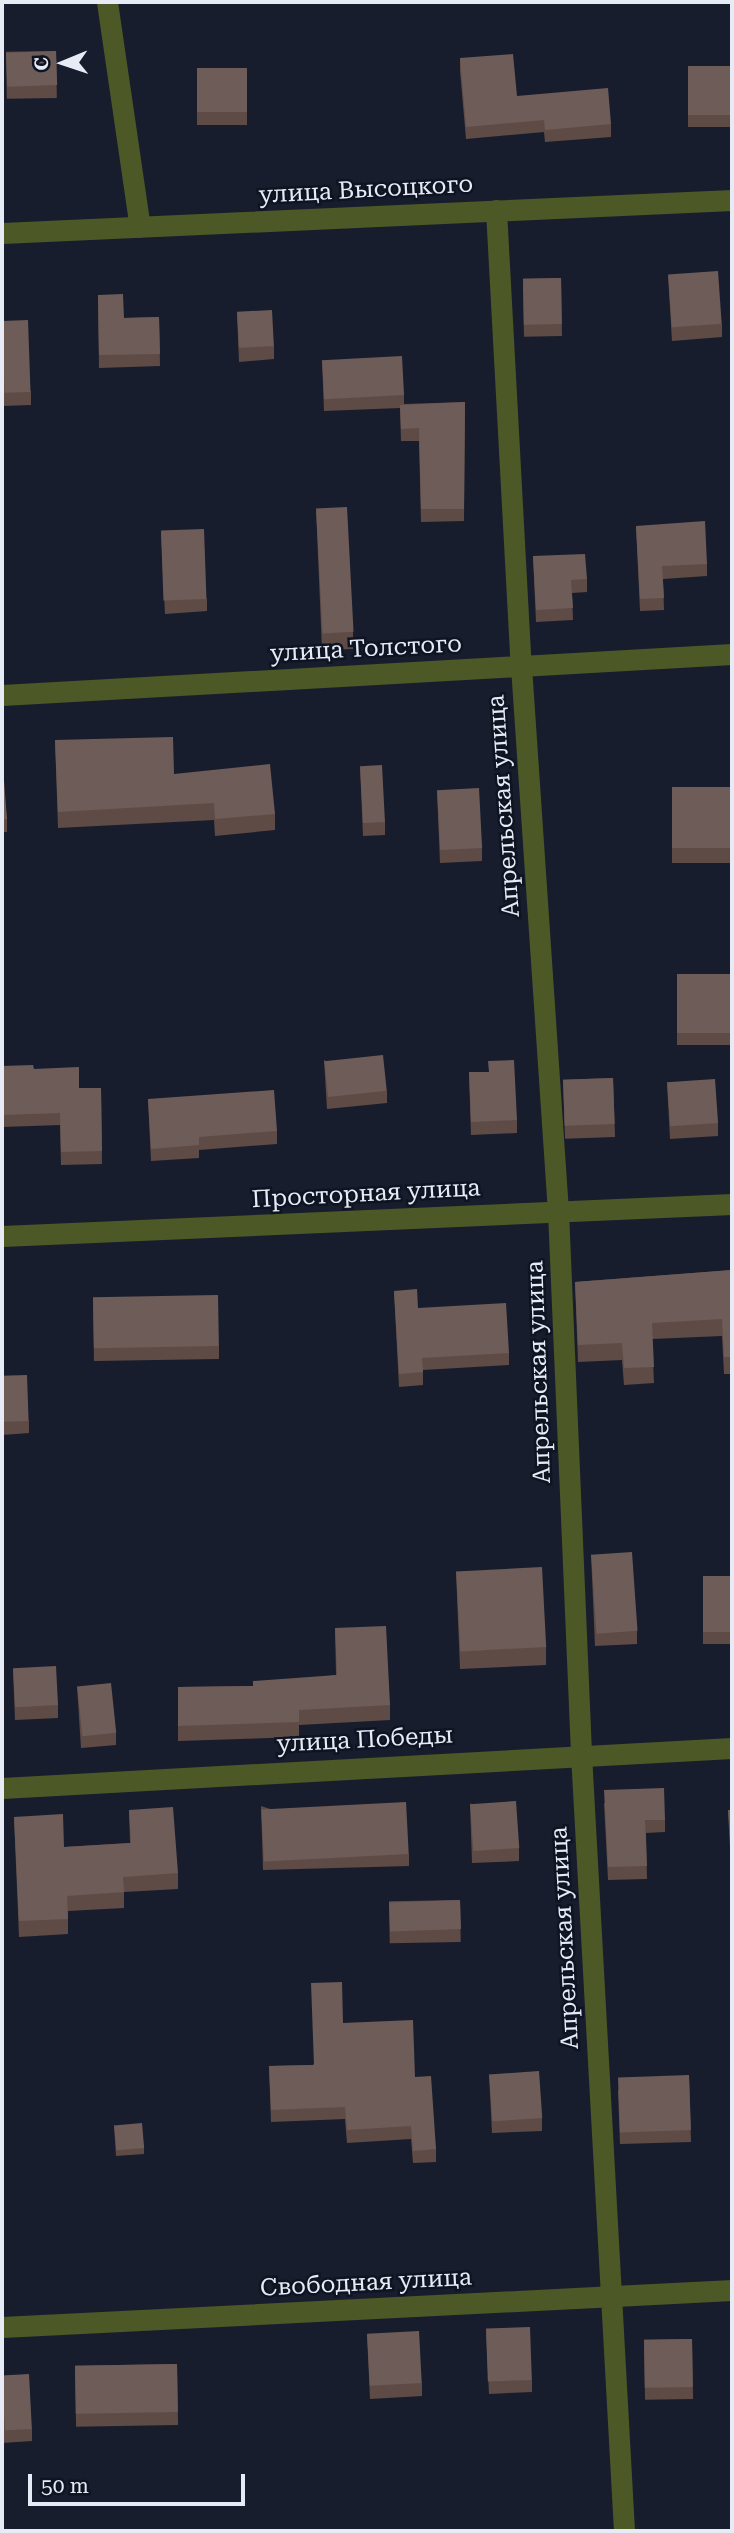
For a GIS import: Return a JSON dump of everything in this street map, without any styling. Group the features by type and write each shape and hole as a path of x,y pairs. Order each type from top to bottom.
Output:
{"street":[{"path":"107,2 140,227"},
{"name":"улица Высоцкого","path":"2,233 732,200"},
{"name":"Апрельская улица","path":"496,210 521,666 558,1211 581,1754 624,2531"},
{"name":"улица Толстого","path":"2,695 732,654"},
{"name":"Просторная улица","path":"2,1236 732,1204"},
{"name":"улица Победы","path":"2,1788 581,1754 732,1748"},
{"name":"Свободная улица","path":"2,2327 732,2290"}],"building":[{"path":"56,51 57,85 7,87 6,53"},
{"path":"513,54 517,96 608,88 611,124 545,130 544,120 466,127 460,58"},
{"path":"688,66 732,66 732,115 688,115"},
{"path":"197,68 247,68 247,112 197,112"},
{"path":"718,271 722,324 672,327 668,274"},
{"path":"561,278 562,324 524,325 523,279"},
{"path":"123,294 124,318 159,317 160,354 99,355 98,295"},
{"path":"272,310 274,346 239,348 237,312"},
{"path":"28,320 31,392 5,393 2,321"},
{"path":"402,356 404,395 324,399 322,360"},
{"path":"465,402 464,509 421,509 419,428 401,429 400,405"},
{"path":"347,507 354,632 323,633 316,509"},
{"path":"705,521 707,564 662,566 664,598 640,599 636,526"},
{"path":"204,529 206,599 163,600 161,531"},
{"path":"585,554 587,579 571,580 573,608 536,610 533,556"},
{"path":"173,737 174,774 270,764 275,814 215,819 214,803 58,812 55,740"},
{"path":"382,765 385,822 363,823 360,766"},
{"path":"2,780 7,819 2,820"},
{"path":"672,787 732,787 732,848 672,848"},
{"path":"479,788 482,848 440,850 437,790"},
{"path":"677,974 732,974 732,1033 677,1033"},
{"path":"383,1055 387,1091 328,1097 324,1061"},
{"path":"514,1060 517,1120 471,1122 469,1072 489,1072 488,1061"},
{"path":"33,1065 34,1069 79,1067 79,1088 101,1088 102,1151 61,1152 60,1113 2,1115 2,1066"},
{"path":"613,1078 615,1124 565,1126 563,1080"},
{"path":"715,1079 718,1123 670,1126 667,1082"},
{"path":"274,1090 277,1131 199,1137 199,1145 151,1149 148,1099"},
{"path":"732,1270 732,1357 724,1357 722,1319 652,1323 654,1367 624,1368 622,1343 578,1345 575,1282"},
{"path":"417,1289 418,1308 506,1303 509,1353 422,1358 423,1372 399,1374 394,1291"},
{"path":"218,1295 219,1346 94,1348 93,1297"},
{"path":"27,1375 29,1421 4,1422 2,1376"},
{"path":"632,1552 638,1631 597,1634 591,1555"},
{"path":"542,1567 546,1647 460,1651 456,1572"},
{"path":"703,1576 732,1576 732,1632 703,1632"},
{"path":"386,1626 390,1705 299,1710 299,1722 178,1726 178,1687 253,1686 253,1681 337,1675 335,1628"},
{"path":"56,1666 58,1705 15,1707 13,1668"},
{"path":"111,1683 116,1733 82,1736 77,1687"},
{"path":"664,1788 665,1820 645,1820 647,1866 608,1867 604,1790"},
{"path":"516,1801 519,1848 473,1851 470,1804"},
{"path":"406,1802 409,1854 264,1862 261,1810"},
{"path":"173,1807 178,1873 123,1877 124,1892 67,1896 68,1919 19,1921 14,1817 63,1814 64,1847 131,1843 129,1810"},
{"path":"728,1810 732,1810 732,1855 731,1855"},
{"path":"460,1900 461,1929 390,1931 389,1902"},
{"path":"342,1982 343,2023 413,2020 415,2077 431,2076 436,2149 413,2151 411,2126 347,2130 345,2107 271,2110 269,2066 314,2065 311,1983"},
{"path":"539,2071 542,2118 492,2121 489,2074"},
{"path":"689,2075 691,2130 620,2132 618,2077"},
{"path":"142,2123 144,2148 116,2150 114,2125"},
{"path":"530,2327 532,2380 488,2382 486,2329"},
{"path":"419,2331 422,2383 370,2386 367,2334"},
{"path":"692,2339 693,2387 645,2388 644,2340"},
{"path":"177,2364 178,2412 76,2414 75,2366"},
{"path":"29,2374 32,2429 5,2430 2,2375"}]}
